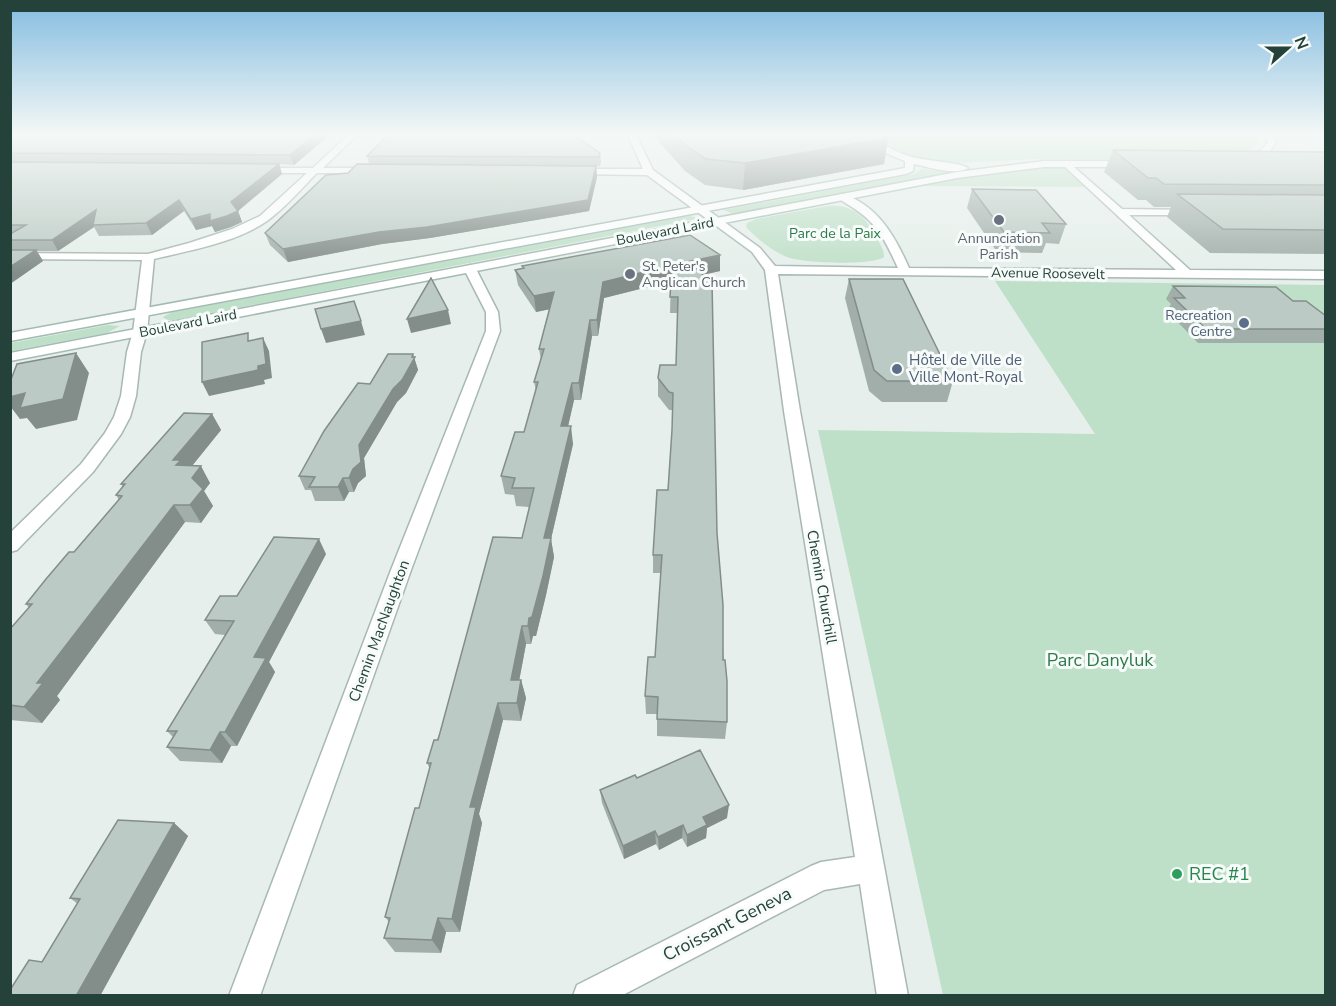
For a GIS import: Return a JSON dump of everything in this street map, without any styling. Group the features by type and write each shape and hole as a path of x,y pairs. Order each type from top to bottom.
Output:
{"street":[{"path":"10,256 148,257 247,228 264,218 304,180"},
{"path":"660,180 762,255 771,270"},
{"name":"Boulevard Laird","path":"10,357 471,269 866,180"},
{"name":"Boulevard Laird","path":"10,337 710,215 843,197 938,180"},
{"path":"1084,180 1187,274"},
{"path":"843,197 872,214 883,225 905,271"},
{"path":"1119,212 1200,213"},
{"path":"10,545 84,470 115,432 129,397 136,341 140,333 148,257"},
{"name":"Chemin MacNaughton","path":"244,996 401,570 493,331 492,312 471,269"},
{"name":"Avenue Roosevelt","path":"771,270 1326,275"},
{"name":"Chemin Churchill","path":"771,270 794,424 893,996"},
{"name":"Croissant Geneva","path":"588,996 821,876 871,869"}],"green space":[{"path":"882,180 917,180 734,214 723,210"},
{"path":"931,180 1084,180 1092,187 900,186"},
{"name":"Parc de la Paix","path":"827,206 844,207 858,214 873,231 881,245 884,257 852,263 795,259 771,248 746,227 747,223 756,219"},
{"path":"689,216 701,218 175,320 166,320 163,317 172,312"},
{"name":"Parc Danyluk","path":"995,281 1325,285 1325,995 943,995 818,430 1095,434"},
{"path":"108,325 120,326 107,333 11,351 11,343"}],"building":[{"path":"10,180 259,180 231,202 238,211 210,221 210,214 191,219 179,200 146,223 93,225 96,210 52,240 10,240 10,234 26,225 10,225"},
{"path":"321,180 593,180 588,200 427,227 379,232 283,249 265,233"},
{"path":"1159,180 1326,180 1326,185 1164,184"},
{"path":"972,189 1036,190 1066,224 1042,223 1050,233 1004,232"},
{"path":"1177,194 1326,195 1326,230 1223,229"},
{"path":"690,235 720,255 687,262 712,282 717,533 723,605 723,660 725,660 727,681 727,722 657,719 658,697 645,696 648,657 655,657 662,555 653,555 657,490 668,490 672,430 673,393 669,392 658,378 660,365 676,365 678,297 670,297 672,265 603,282 597,320 590,320 579,383 572,383 561,426 571,426 544,538 551,538 543,576 532,617 529,618 528,626 522,626 511,680 521,680 517,703 498,703 470,807 476,807 452,919 438,918 432,940 384,938 390,918 385,917 415,808 419,808 431,763 427,763 434,740 438,740 493,537 522,538 534,488 512,488 515,478 501,476 515,432 524,432 538,382 534,382 544,349 539,349 554,292 534,296 515,270 524,268 522,266"},
{"path":"10,250 36,250 10,267"},
{"path":"431,278 448,310 407,319"},
{"name":"Hôtel de Ville de Ville Mont-Royal","path":"849,279 903,279 953,381 887,381 874,370"},
{"path":"1173,286 1276,287 1293,301 1306,301 1326,316 1326,329 1206,329 1174,298 1185,298"},
{"path":"354,301 361,321 321,329 315,309"},
{"path":"248,333 248,341 263,338 266,364 258,366 258,370 202,382 202,342"},
{"path":"76,353 63,399 20,408 25,393 10,397 10,382 17,364"},
{"path":"388,354 413,354 412,357 415,357 359,445 361,462 353,469 349,478 343,478 338,487 309,487 315,477 299,476 324,431 358,383 370,384"},
{"path":"184,413 212,414 173,460 181,460 176,465 201,466 192,478 203,489 190,505 174,505 37,683 43,683 24,707 10,705 10,629 32,604 26,604 46,579 69,552 74,552 122,496 116,495 125,484 121,484"},
{"path":"274,537 319,539 254,657 266,658 225,732 220,732 210,750 167,747 177,731 167,731 234,621 205,620 220,596 237,596"},
{"path":"700,750 729,805 703,817 707,825 687,835 683,825 658,837 655,831 623,846 600,790 635,775 637,778"},
{"path":"118,820 174,823 76,996 10,996 10,990 29,960 42,962 80,899 70,898"}],"place":[{"name":"Annunciation Parish","path":"999,220"},
{"name":"St. Peter's Anglican Church","path":"630,274"},
{"name":"Recreation Centre","path":"1244,323"},
{"name":"Hôtel de Ville de Ville Mont-Royal","path":"897,369"},
{"name":"REC #1","path":"1177,874"}]}
